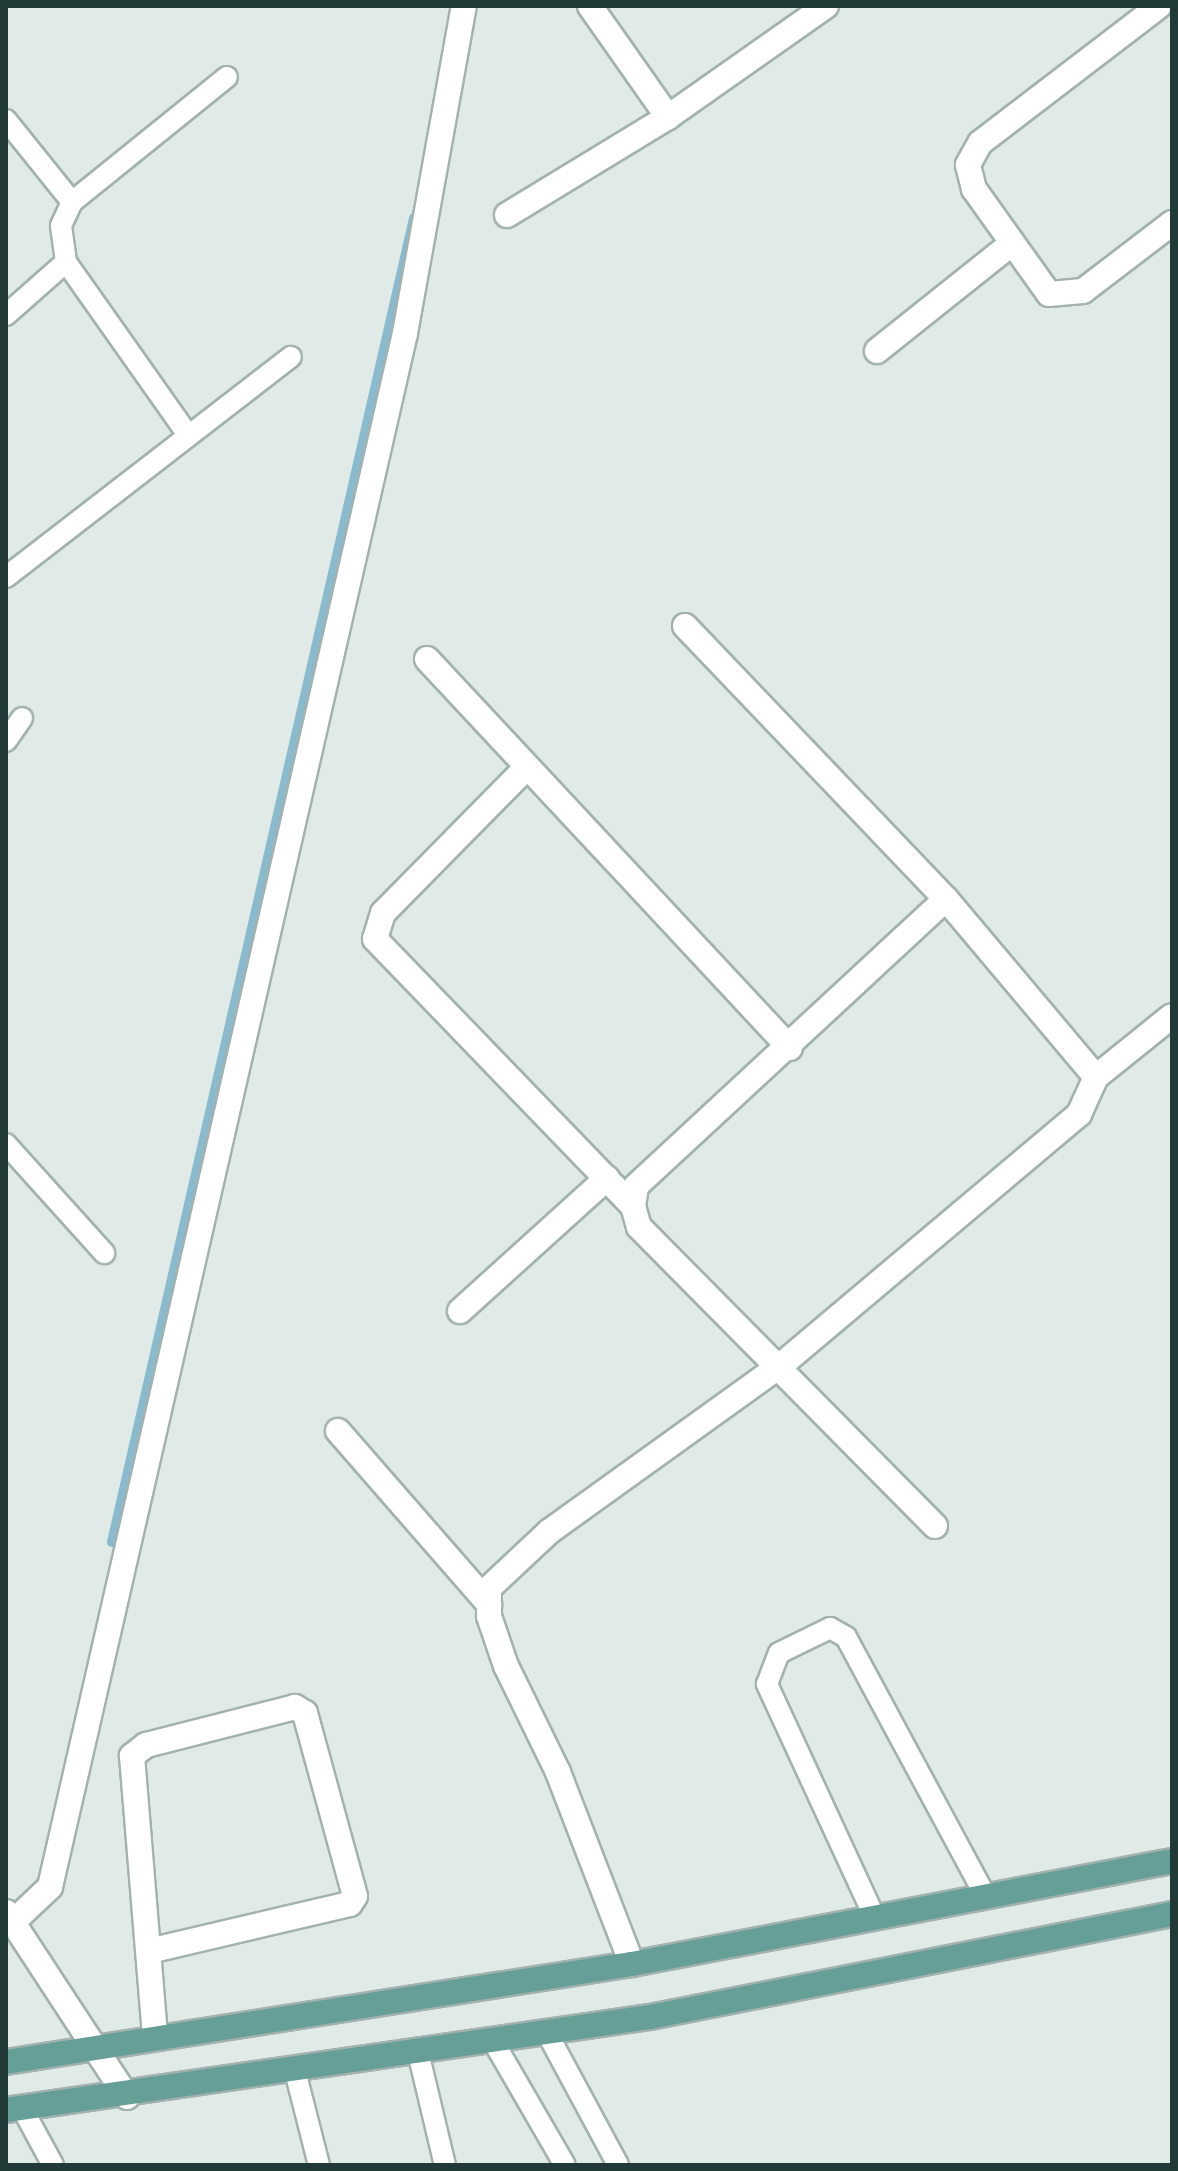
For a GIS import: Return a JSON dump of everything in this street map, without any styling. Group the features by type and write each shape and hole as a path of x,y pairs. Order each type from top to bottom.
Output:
{"main road":[{"path":"6,2062 632,1964 1172,1861"},
{"path":"14,2109 127,2097 547,2033 1172,1914"}],"street":[{"path":"127,2097 98,2048 9,1917 50,1887 405,333 464,6"},
{"path":"590,6 668,117"},
{"path":"507,215 668,117 826,6"},
{"path":"1159,6 980,143 968,165 974,189 1049,294 1067,297 1172,223"},
{"path":"877,351 1011,244"},
{"path":"685,626 946,899 1096,1077"},
{"path":"427,659 790,1048"},
{"path":"527,767 383,913 375,939 633,1206"},
{"path":"935,1526 780,1366 639,1227 633,1206 636,1186 790,1048 946,899"},
{"path":"632,1964 558,1772 506,1666 489,1604 489,1588 550,1531 780,1366 1079,1114 1096,1077 1172,1016"},
{"path":"460,1311 607,1178"},
{"path":"338,1431 489,1604"},
{"path":"149,1951 350,1904 355,1896 305,1713 295,1707 146,1745 132,1756 155,2038"}],"lane":[{"path":"188,435 66,262 61,226 72,202 227,77"},
{"path":"6,120 72,202"},
{"path":"6,315 66,262"},
{"path":"6,577 291,357"},
{"path":"6,741 22,718"},
{"path":"6,1144 104,1253"},
{"path":"875,1918 767,1684 779,1653 830,1628 846,1637 986,1897"},
{"path":"547,2033 618,2165"},
{"path":"493,2041 565,2165"},
{"path":"418,2052 445,2165"},
{"path":"295,2071 319,2165"},
{"path":"14,2109 53,2165"}],"waterway":[{"path":"112,1542 414,218"}]}
